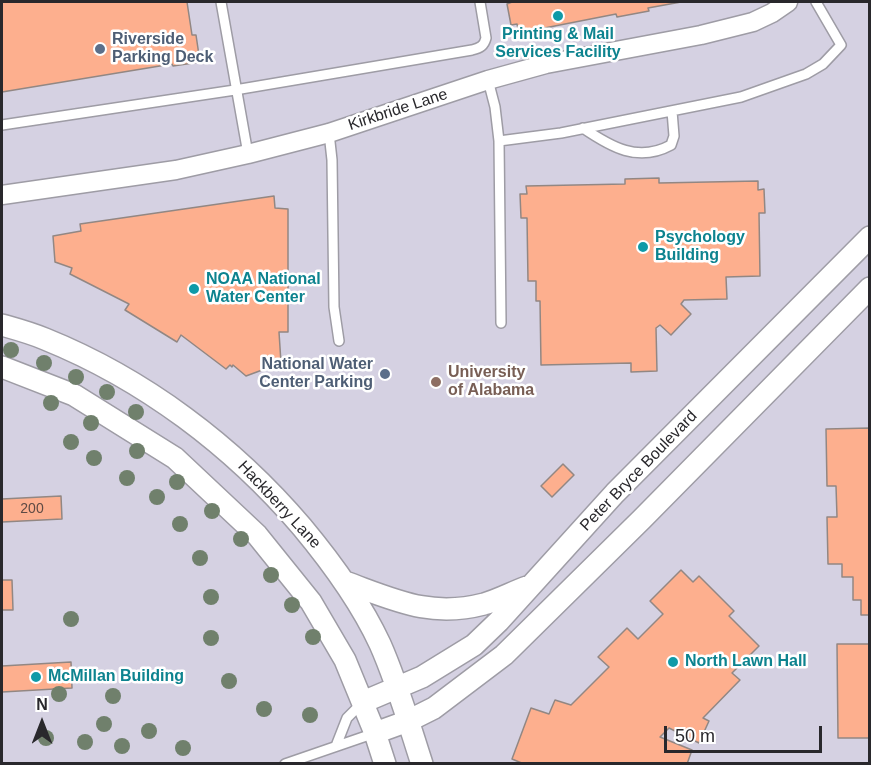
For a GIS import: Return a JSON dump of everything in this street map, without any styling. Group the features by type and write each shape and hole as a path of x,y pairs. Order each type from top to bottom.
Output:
{"street":[{"name":"Kirkbride Lane","path":"2,195 176,170 248,154 329,133 488,80 546,64 701,35 753,22 788,2"},
{"name":"Peter Bryce Boulevard","path":"363,702 422,677 474,645 499,621 615,493 870,237"},
{"path":"375,733 408,721 434,708 462,689 529,632 870,288"},
{"name":"Hackberry Lane","path":"2,325 44,338 111,370 180,414 225,448 273,493 330,560 380,644 422,764"},
{"path":"2,367 74,395 175,458 257,535 311,602 345,660 385,764"},
{"path":"345,582 421,608 450,610 485,603 533,584"}],"lane":[{"path":"221,2 248,154"},
{"path":"2,125 235,90 480,48 486,38 480,2"},
{"path":"499,141 583,128 741,97 806,74 823,64 841,45 816,2"},
{"path":"488,80 495,107 499,141 501,322"},
{"path":"583,128 610,146 639,153 658,152 671,145 674,136 672,111"},
{"path":"329,133 332,160 334,307 339,341"},
{"path":"336,746 347,718 363,702"},
{"path":"285,764 375,733"}],"shaded area":[{"name":"University of Alabama","path":"2,2 869,2 869,763 2,763"}],"building":[{"name":"Riverside Parking Deck","path":"2,2 187,2 192,35 196,35 200,62 173,66 172,64 2,92"},
{"name":"Printing & Mail Services Facility","path":"512,2 681,2 648,8 649,11 617,17 616,14 519,33 517,24 511,25 507,4"},
{"name":"Psychology Building","path":"659,178 659,183 758,181 758,190 764,189 765,213 759,213 760,276 726,277 727,299 684,300 681,304 691,314 671,335 660,325 656,328 657,371 631,372 631,363 541,365 540,301 536,301 536,281 528,281 527,218 521,218 520,194 527,194 526,186 625,184 625,179"},
{"name":"NOAA National Water Center","path":"274,196 275,208 288,209 288,332 279,332 281,363 246,376 233,365 226,369 181,335 177,342 125,310 129,304 70,274 72,268 55,262 53,236 81,231 80,224"},
{"path":"870,428 870,615 861,615 861,600 853,600 853,577 842,577 842,564 828,564 827,517 837,517 836,486 827,486 826,429"},
{"path":"563,464 574,475 552,497 541,486"},
{"path":"61,496 62,519 2,522 2,499"},
{"name":"North Lawn Hall","path":"681,570 693,582 699,576 734,611 729,616 759,646 732,673 740,680 703,718 709,721 699,743 669,728 660,737 692,750 687,764 524,764 512,759 531,708 549,714 555,700 571,705 609,667 598,657 627,628 638,639 663,614 650,601"},
{"path":"2,580 12,580 13,610 2,610"},
{"path":"837,644 870,644 870,738 838,738"},
{"name":"McMillan Building","path":"71,662 72,688 2,692 2,666"}],"place":[{"name":"Printing & Mail Services Facility","path":"558,16"},
{"name":"Riverside Parking Deck","path":"100,49"},
{"name":"Psychology Building","path":"643,247"},
{"name":"NOAA National Water Center","path":"194,289"},
{"name":"National Water Center Parking","path":"385,374"},
{"name":"University of Alabama","path":"436,382"},
{"name":"North Lawn Hall","path":"673,662"},
{"name":"McMillan Building","path":"36,677"}]}
